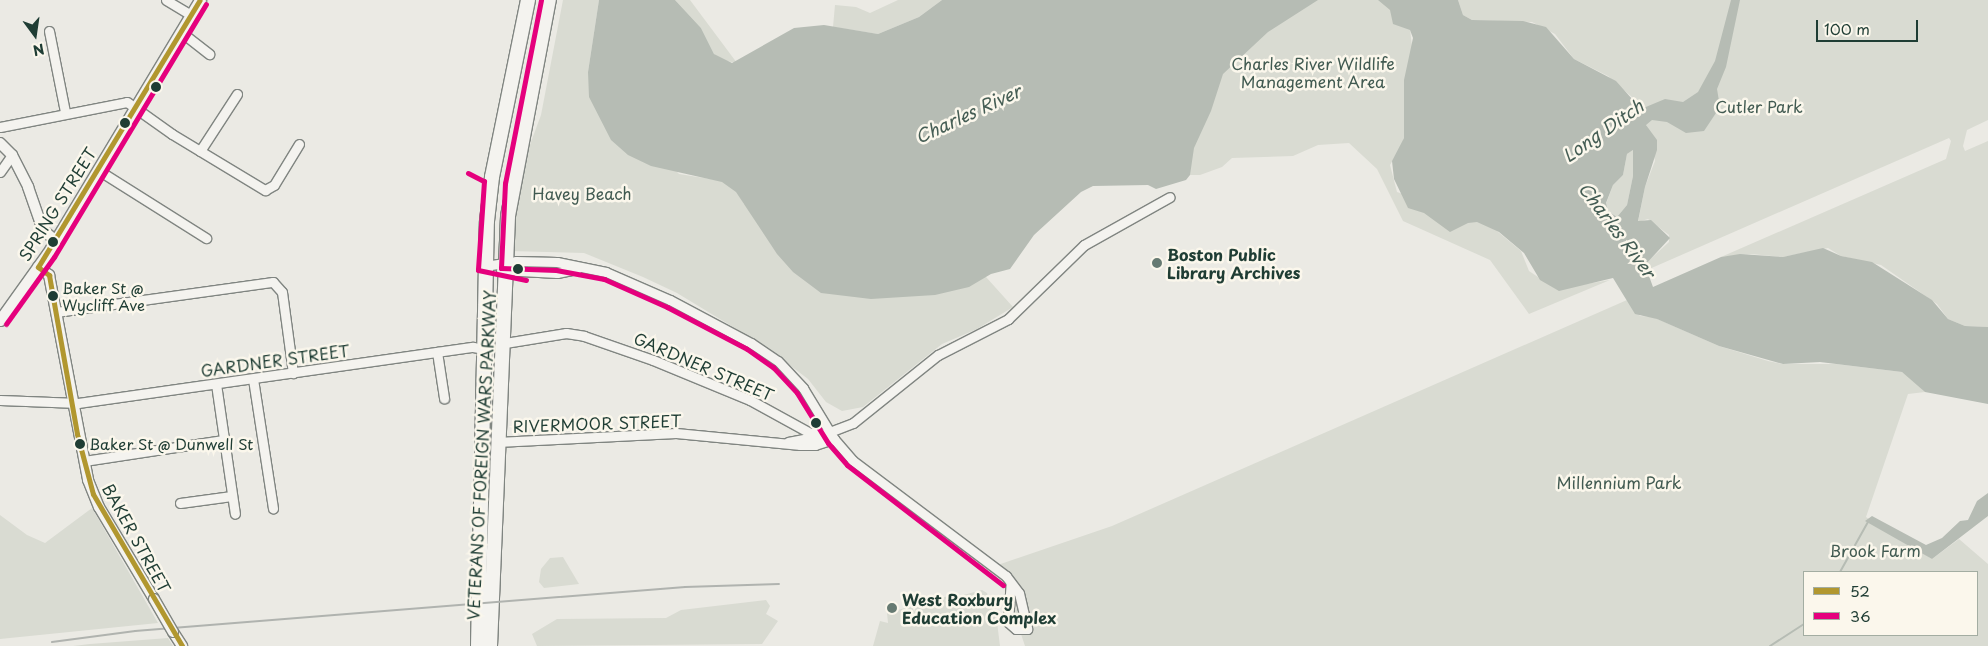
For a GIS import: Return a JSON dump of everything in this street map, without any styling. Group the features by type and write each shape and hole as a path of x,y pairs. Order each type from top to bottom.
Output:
{"highway":[{"name":"VETERANS OF FOREIGN WARS PARKWAY","path":"478,646 484,486 483,349 485,266 491,183 528,0"},
{"name":"VETERANS OF FOREIGN WARS PARKWAY","path":"490,646 497,442 505,343 512,184 549,0"}],"main road":[{"name":"SPRING STREET","path":"0,320 55,240 200,0"}],"street":[{"path":"166,0 191,15"},
{"path":"48,31 65,112"},
{"path":"181,32 209,54"},
{"path":"200,151 237,94"},
{"path":"0,127 119,101 127,102 200,151 266,190 274,185 299,144"},
{"path":"0,143 12,155 28,186 42,230 55,240"},
{"path":"0,172 12,155"},
{"path":"98,170 206,238"},
{"name":"RIVERMOOR STREET","path":"497,442 676,433 788,442 832,435 853,424 938,355 1008,319 1084,245 1170,197"},
{"path":"485,266 507,267 557,262 632,282 751,343 778,361 803,388 832,435 852,460 890,490 977,551 1011,583 1019,593 1027,629 1016,629 1008,622 1011,583"},
{"name":"BAKER STREET","path":"38,267 50,276 84,461 99,507 182,646"},
{"path":"56,312 266,282 278,284 282,292 293,373"},
{"name":"GARDNER STREET","path":"505,343 566,334 584,336 621,347 750,400 810,433 832,435"},
{"name":"GARDNER STREET","path":"0,400 72,404 474,347 483,349"},
{"path":"437,352 444,398"},
{"path":"253,379 273,508"},
{"path":"216,384 235,514"},
{"path":"84,461 223,440"},
{"path":"180,503 232,496"}],"green space":[{"name":"Havey Beach","path":"563,0 599,0 588,72 679,174 723,181 736,190 744,204 986,277 1013,307 977,329 942,344 863,407 842,411 826,402 808,379 766,347 677,293 584,253 510,251 514,245 514,220 528,150 541,115"},
{"path":"675,0 690,0 737,63 721,60 714,54 701,28"},
{"path":"898,0 942,0 919,17 878,34 833,27 835,5 856,7 870,13"},
{"name":"Charles River Wildlife Management Area","path":"1291,0 1385,0 1410,29 1418,100 1401,146 1390,165 1397,192 1476,219 1497,231 1521,251 1529,271 1556,289 1610,280 1529,314 1490,260 1403,221 1377,169 1349,143 1318,145 1293,156 1232,158 1222,167 1200,175 1190,175 1190,172 1142,177 1210,81"},
{"name":"Cutler Park","path":"1458,0 1988,0 1988,120 1967,130 1963,146 1965,151 1988,141 1988,327 1965,326 1948,319 1937,304 1881,265 1841,256 1828,248 1783,257 1751,254 1721,257 1946,159 1951,141 1949,138 1647,270 1645,264 1669,242 1669,235 1648,219 1638,222 1645,187 1655,161 1649,131 1633,98 1608,76 1574,59 1555,34 1532,22 1472,20 1463,15"},
{"path":"1633,150 1633,176 1627,205 1617,217 1608,211 1606,204 1613,185 1623,175 1627,154"},
{"name":"Millennium Park","path":"1627,300 1640,316 1653,317 1719,346 1768,361 1783,364 1836,364 1902,372 1913,379 1925,392 1908,394 1866,517 1932,559 1959,539 1988,564 1988,646 1025,646 1002,577 989,568 1112,526"},
{"path":"92,508 158,623 0,639 0,515 27,535 45,543"},
{"path":"563,557 579,584 544,588 539,582 541,569 550,558"},
{"path":"982,590 987,593 997,622 1000,646 873,646 880,621 888,623 887,613 952,595 956,597"},
{"path":"766,600 770,606 766,614 778,621 762,644 537,646 532,634 557,619 666,618 681,610"},
{"path":"168,638 173,646 73,646 90,644"}],"water":[{"name":"Charles River","path":"599,0 675,0 701,28 714,54 732,63 794,28 824,25 878,34 919,17 942,0 1318,0 1268,32 1223,74 1211,111 1194,148 1190,175 1186,180 1156,189 1148,185 1093,186 1081,192 1034,235 1010,269 991,274 969,287 935,295 871,299 821,293 793,272 777,254 736,192 722,182 651,166 628,155 611,140 589,97 588,72"},
{"path":"1378,0 1458,0 1463,15 1472,20 1523,21 1546,27 1574,59 1616,81 1641,109 1665,99 1683,102 1698,92 1715,61 1731,0 1740,0 1726,67 1717,89 1720,107 1704,131 1686,133 1667,122 1652,120 1646,125 1657,140 1657,150 1645,187 1638,221 1651,220 1670,238 1645,265 1653,287 1721,257 1740,254 1783,257 1823,248 1841,256 1872,262 1932,300 1948,319 1965,326 1988,327 1988,404 1925,392 1902,372 1820,362 1783,364 1719,346 1657,319 1635,314 1613,278 1559,291 1540,280 1524,253 1499,232 1477,222 1468,223 1450,232 1424,213 1408,208 1394,179 1392,161 1404,138 1404,80 1413,38 1410,30 1393,24 1390,10","holes":["1633,150 1633,176 1627,205 1617,217 1608,211 1606,203 1613,185 1623,175 1627,154"]},
{"path":"1988,493 1988,516 1932,559 1865,521 1872,516 1926,545 1942,538 1960,521 1968,520 1977,501"}],"waterway":[{"path":"1841,571 1868,522"},
{"path":"1770,646 1803,625"}],"railway":[{"path":"52,642 135,631 685,587 779,584"}],"transit line":[{"name":"52","path":"38,267 200,0"},
{"name":"36","path":"541,0 505,183 501,268 556,270 604,279 667,307 747,349 773,367 797,393 828,443 847,465 1003,585"},
{"name":"36","path":"6,324 54,257 206,4"},
{"name":"36","path":"468,173 484,181 478,270 526,280"},
{"name":"52","path":"38,267 49,275 77,434 93,494 182,646"}],"place":[{"name":"Boston Public Library Archives","path":"1157,263"},
{"name":"Baker St @ Wycliff Ave","path":"53,296"},
{"name":"Baker St @ Dunwell St","path":"80,444"},
{"name":"West Roxbury Education Complex","path":"892,608"}],"water label":[{"name":"Long Ditch","path":"1603,131"}],"park label":[{"name":"Brook Farm","path":"1875,550"}]}
